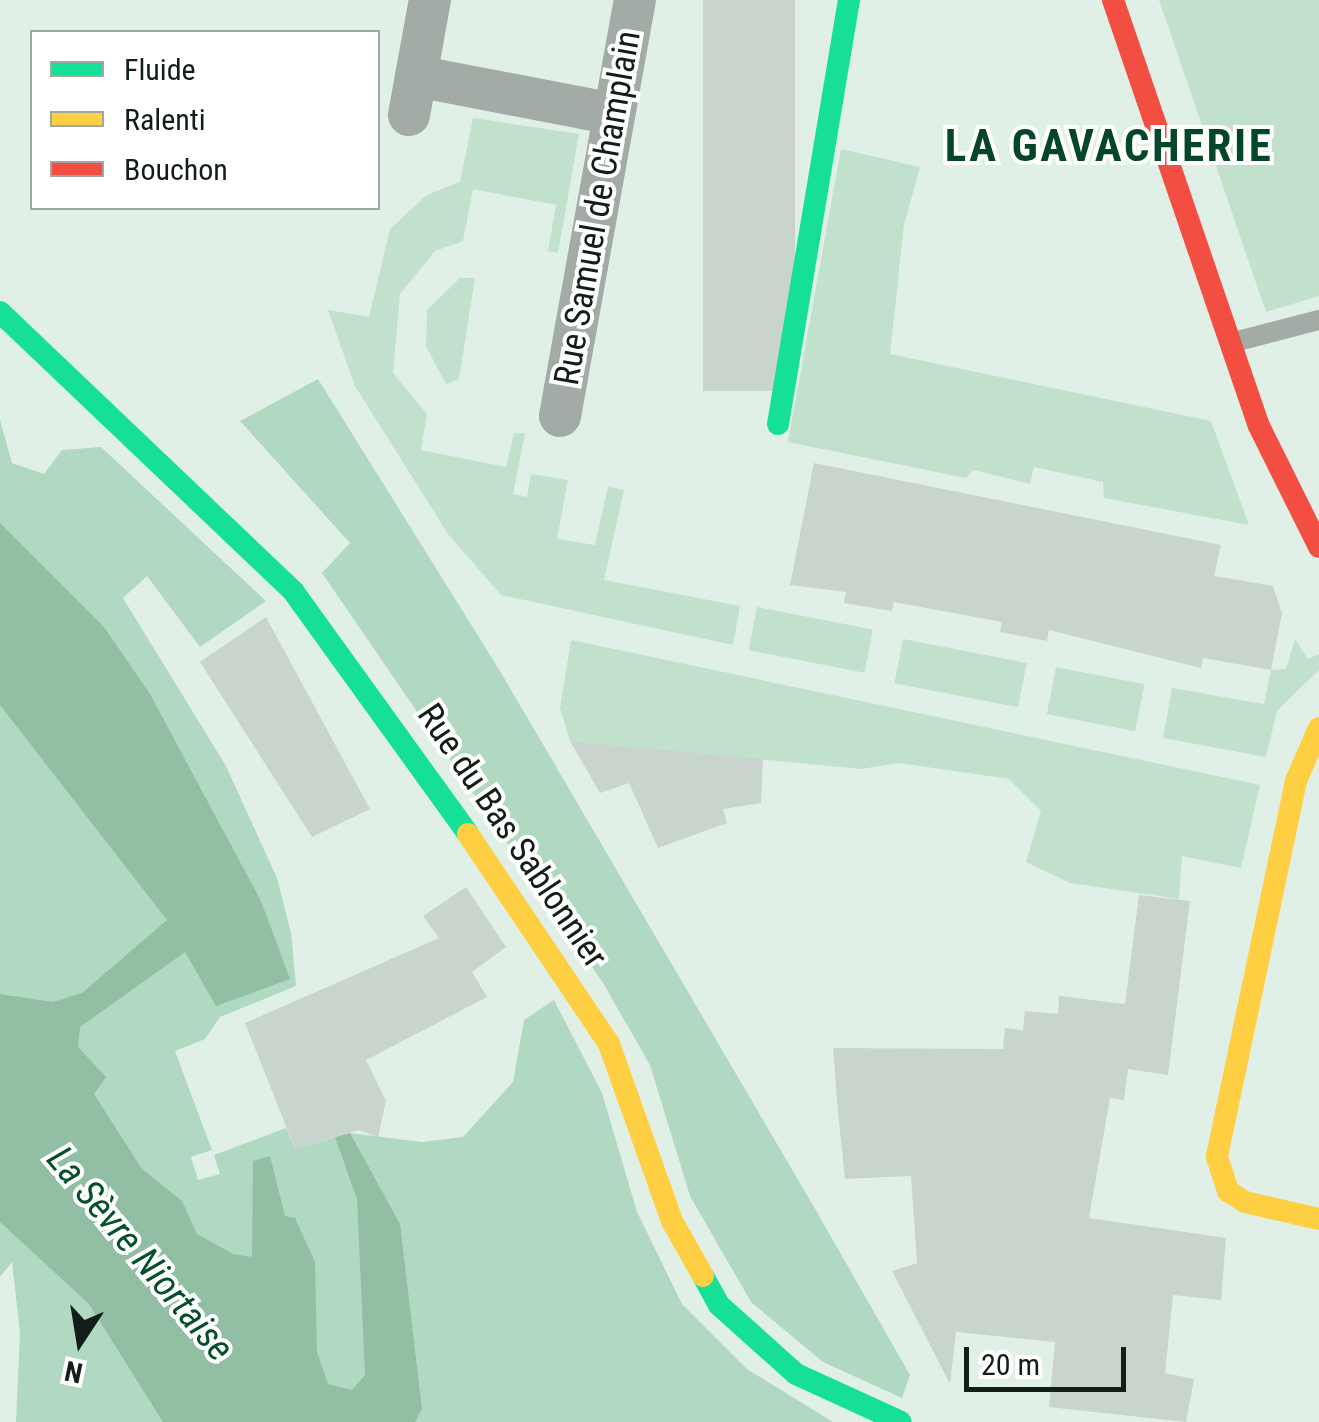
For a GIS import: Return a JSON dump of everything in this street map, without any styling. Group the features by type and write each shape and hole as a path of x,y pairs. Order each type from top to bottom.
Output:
{"street":[{"path":"430,0 412,96 614,114"},
{"name":"Rue Samuel de Champlain","path":"560,416 635,0"},
{"path":"778,424 849,0"},
{"path":"1112,0 1228,344 1319,547"},
{"name":"Rue du Bas Sablonnier","path":"0,312 293,592 388,716 609,1044 672,1221 720,1305 796,1374 901,1422"},
{"path":"1319,728 1296,780 1217,1156 1228,1191 1244,1202 1319,1219"}],"lane":[{"path":"1228,344 1319,320"}],"shaded area":[{"path":"1159,0 1319,0 1319,296 1266,312"},
{"path":"473,118 579,134 558,253 548,251 556,205 473,189 463,241 435,251 400,294 393,373 427,414 421,450 506,467 514,433 525,433 513,494 527,497 531,474 568,480 557,539 595,545 608,487 624,490 604,580 740,606 733,645 501,595 448,534 355,386 328,310 369,317 390,229 427,195 460,182"},
{"path":"841,149 920,167 904,225 890,354 1211,421 1249,525 1104,498 1103,482 1034,467 1030,484 973,470 966,478 788,442"},
{"path":"460,278 475,278 459,379 446,384 426,346 427,310"},
{"path":"318,379 500,671 814,1207 910,1375 902,1398 823,1362 751,1302 690,1196 650,1065 603,983 322,573 350,543 240,421"},
{"path":"0,420 12,463 44,474 62,450 101,447 266,601 200,647 147,576 123,598 226,766 277,878 291,933 296,986 220,1017 205,1039 175,1051 212,1150 191,1157 198,1180 220,1174 214,1155 286,1128 295,1149 350,1133 422,1142 463,1137 513,1082 524,1020 554,1000 602,1093 637,1212 682,1304 747,1369 833,1422 16,1422 20,1333 12,1262 0,1277"},
{"path":"757,607 873,630 864,673 749,650"},
{"path":"903,639 1027,663 1018,707 894,683"},
{"path":"1295,639 1308,659 1319,654 1319,670 1277,711 1266,757 1163,738 1172,688 1264,704 1271,670 1286,669"},
{"path":"571,640 1260,785 1241,868 1182,856 1179,899 1070,883 1026,862 1041,811 1009,779 899,763 861,769 570,741 560,708"},
{"path":"1056,667 1144,684 1135,731 1047,714"}],"water":[{"name":"La Sèvre Niortaise","path":"0,523 104,627 150,694 261,901 290,979 216,1006 185,952 80,1027 78,1047 106,1077 94,1094 142,1169 182,1201 197,1234 233,1254 252,1257 253,1161 270,1156 285,1216 295,1218 315,1262 317,1352 328,1384 352,1390 365,1375 357,1199 335,1137 350,1133 400,1224 422,1409 415,1422 163,1422 89,1304 0,1222 0,994 53,1002 82,993 167,920 0,705"}],"building":[{"path":"703,0 795,0 795,391 703,391"},
{"path":"814,463 1221,545 1214,576 1273,586 1282,613 1271,670 1203,658 1201,668 1049,630 1047,641 1000,632 1002,622 894,602 892,611 844,603 846,592 790,585"},
{"path":"266,617 370,809 312,837 200,662"},
{"path":"570,741 763,759 761,803 723,809 727,823 658,848 629,783 600,793"},
{"path":"466,887 506,947 472,972 487,997 366,1060 386,1101 378,1137 359,1130 295,1149 245,1023 439,938 423,916"},
{"path":"1139,895 1190,901 1168,1075 1128,1069 1124,1100 1110,1098 1089,1218 1226,1238 1221,1300 1173,1295 1165,1373 1194,1379 1186,1422 1049,1407 1055,1342 956,1332 950,1384 892,1271 917,1263 911,1176 845,1179 838,1112 833,1048 1003,1049 1005,1028 1023,1030 1025,1011 1058,1014 1059,996 1125,1004"}],"traffic: fast":[{"path":"778,424 849,0"},
{"path":"0,312 293,591 468,834"},
{"path":"703,1276 719,1305 796,1374 901,1422"}],"traffic: slow":[{"path":"1319,728 1296,781 1217,1157 1228,1191 1245,1202 1319,1219"},
{"path":"468,834 609,1044 672,1221 703,1276"}],"traffic: jam":[{"path":"1113,0 1259,426 1319,547"}],"district":[{"name":"LA GAVACHERIE","path":"1109,146"}]}
